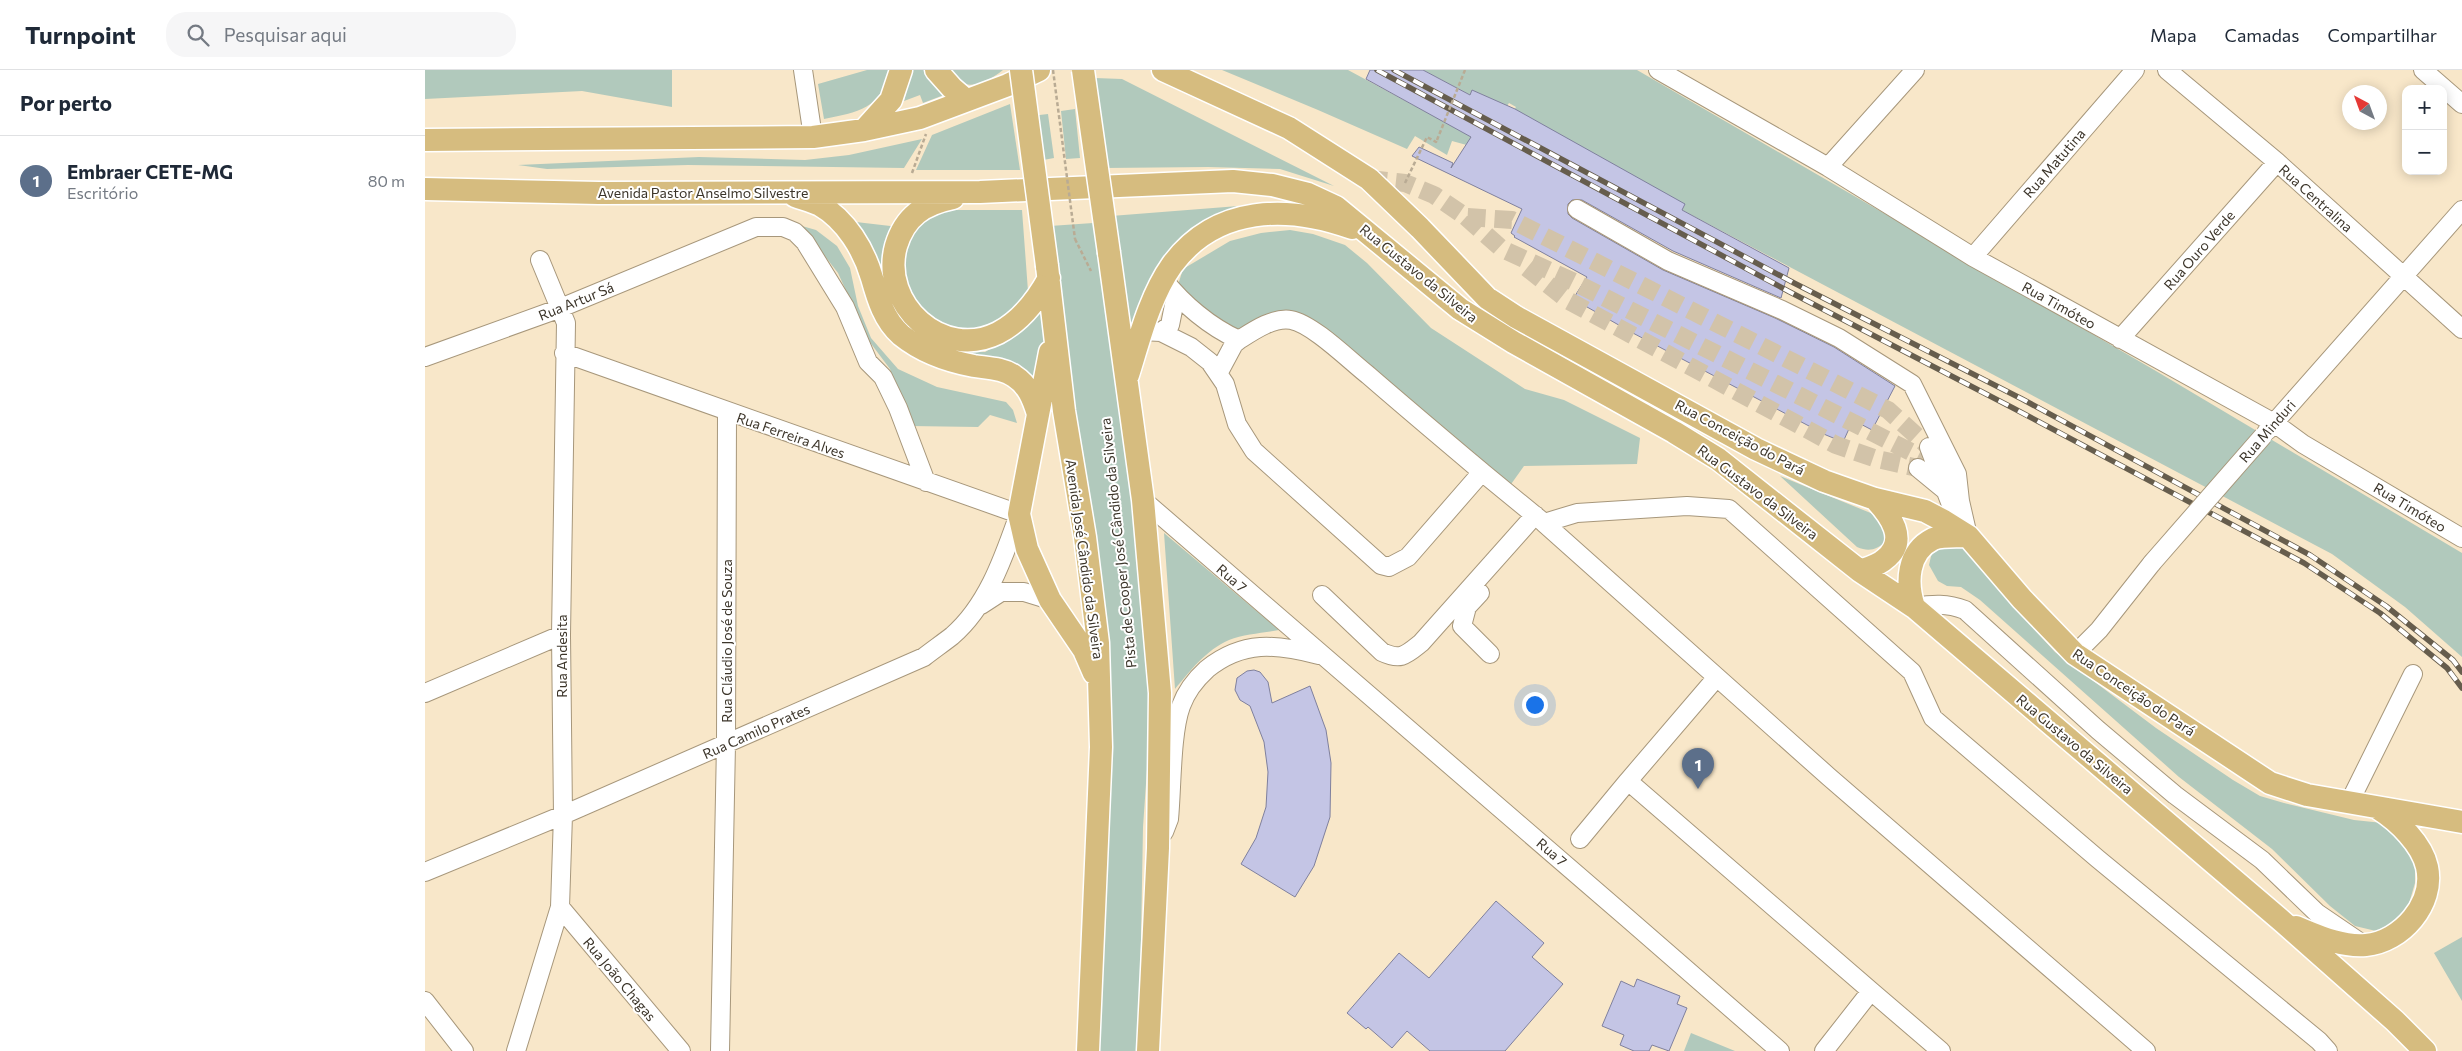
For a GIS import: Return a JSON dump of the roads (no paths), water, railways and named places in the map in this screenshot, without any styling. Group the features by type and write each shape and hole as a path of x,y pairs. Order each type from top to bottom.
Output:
{"main road":[{"path":"864,130 891,100 901,70"},
{"path":"936,70 966,100"},
{"name":"Avenida José Cândido da Silveira","path":"1021,70 1048,272 1064,411 1085,537 1098,643 1101,747 1087,1051"},
{"path":"425,140 813,137 864,130 920,118 1008,85 1039,70"},
{"path":"1083,70 1143,500 1160,693 1158,848 1148,1051"},
{"name":"Rua Conceição do Pará","path":"1163,70 1289,128 1369,179 1421,228 1487,298 1515,317 1756,449 1824,481 1875,499 1925,511 1968,536 2022,599 2075,654 2269,783 2307,795 2375,806 2444,821 2462,822"},
{"name":"Rua Gustavo da Silveira","path":"981,192 1233,181 1273,185 1309,194 1336,207 1372,234 1460,309 1513,342 1674,432 1718,459 1860,571 1914,607 2283,922 2395,1021 2425,1051"},
{"name":"Avenida Pastor Anselmo Silvestre","path":"425,190 599,193 981,192"},
{"path":"784,192 820,205 855,239 866,259 880,304 896,330 914,346 928,353 972,366 1003,371 1015,376 1032,394 1038,414"},
{"path":"981,192 933,202 917,211 903,228 894,254 892,272 899,295 908,310 926,327 941,334 960,339 979,339 997,334 1013,323 1039,296 1048,272"},
{"path":"1126,384 1170,288 1172,265 1199,239 1229,222 1253,214 1310,215 1372,234"},
{"path":"1055,329 1019,514 1027,549 1050,600 1084,650 1100,686"},
{"path":"1860,571 1885,559 1895,546 1896,527 1875,499"},
{"path":"1914,607 1909,589 1914,557 1934,539 1968,536"},
{"path":"2283,922 2340,943 2364,946 2378,943 2397,934 2411,922 2427,886 2427,868 2423,854 2394,818 2375,806"}],"street":[{"path":"803,70 813,137"},
{"name":"Rua Timóteo","path":"1658,70 1681,76 1973,256 2120,339 2268,430 2303,444 2462,538"},
{"path":"1828,167 1915,70"},
{"name":"Rua Matutina","path":"1973,256 2135,70"},
{"name":"Rua Centralina","path":"2167,70 2277,162 2462,329"},
{"path":"2423,70 2462,104"},
{"name":"Rua Ouro Verde","path":"2120,339 2277,162"},
{"path":"1577,209 1668,261 1782,310 1839,338 1912,384 1957,474 1960,501 1968,536"},
{"name":"Rua Minduri","path":"2075,654 2099,630 2152,563 2462,210"},
{"name":"Rua Artur Sá","path":"425,357 559,309 756,227 783,227 795,232 805,242 845,307 868,362 883,377 898,408 926,482"},
{"name":"Rua Andesita","path":"516,1051 560,908 563,815 561,636 564,353 566,323 540,260"},
{"path":"1170,288 1197,313 1239,340"},
{"path":"1219,372 1234,344 1256,328 1273,322 1291,320 1307,326 1539,519 2146,1051"},
{"path":"1151,331 1191,347 1211,362 1225,384 1237,424 1253,451 1381,564 1389,567 1408,558 1482,472"},
{"name":"Rua Ferreira Alves","path":"564,353 1019,514"},
{"name":"Rua Cláudio José de Souza","path":"720,1051 726,744 727,412"},
{"path":"1923,458 1949,493 1953,509 1968,536"},
{"name":"Rua 7","path":"1143,500 1321,655 1526,829 1780,1051"},
{"path":"1322,596 1382,652 1394,658 1407,654 1421,643 1539,519 1577,513 1687,506 1729,509 1912,672 1933,718 2097,859 2328,1051"},
{"name":"Rua Camilo Prates","path":"425,872 563,815 924,657 953,635 977,608 990,586 1019,514"},
{"path":"1490,654 1461,626 1467,606 1539,519"},
{"path":"977,608 1001,592 1025,592 1050,600"},
{"path":"1914,607 1951,604 1965,610 2097,730 2175,795 2262,860 2317,913 2364,946"},
{"path":"1271,646 1288,626"},
{"path":"425,693 561,636"},
{"path":"1158,848 1169,820 1176,729 1180,706 1190,688 1220,659 1241,649 1271,646 1321,655"},
{"path":"2349,803 2413,674"},
{"path":"1579,839 1717,677"},
{"path":"1628,781 1941,1051"},
{"name":"Rua João Chagas","path":"560,908 681,1051"},
{"path":"1824,1051 1871,991"},
{"path":"425,1001 464,1051"}],"tunnel":[{"path":"1369,179 1405,183 1434,195 1466,217 1512,220 1888,410 1929,447"},
{"path":"1466,217 1502,249 1572,281 1923,458"},
{"path":"1527,268 1569,301 1836,445 1877,459 1918,468"}],"railway":[{"path":"1377,70 1788,291 2304,563 2380,613 2447,668 2462,688"},
{"path":"1394,70 1794,283 2022,399 2310,555 2386,606 2453,660 2462,672"}],"place":[{"name":"Embraer CETE-MG","path":"1698,789"}]}
